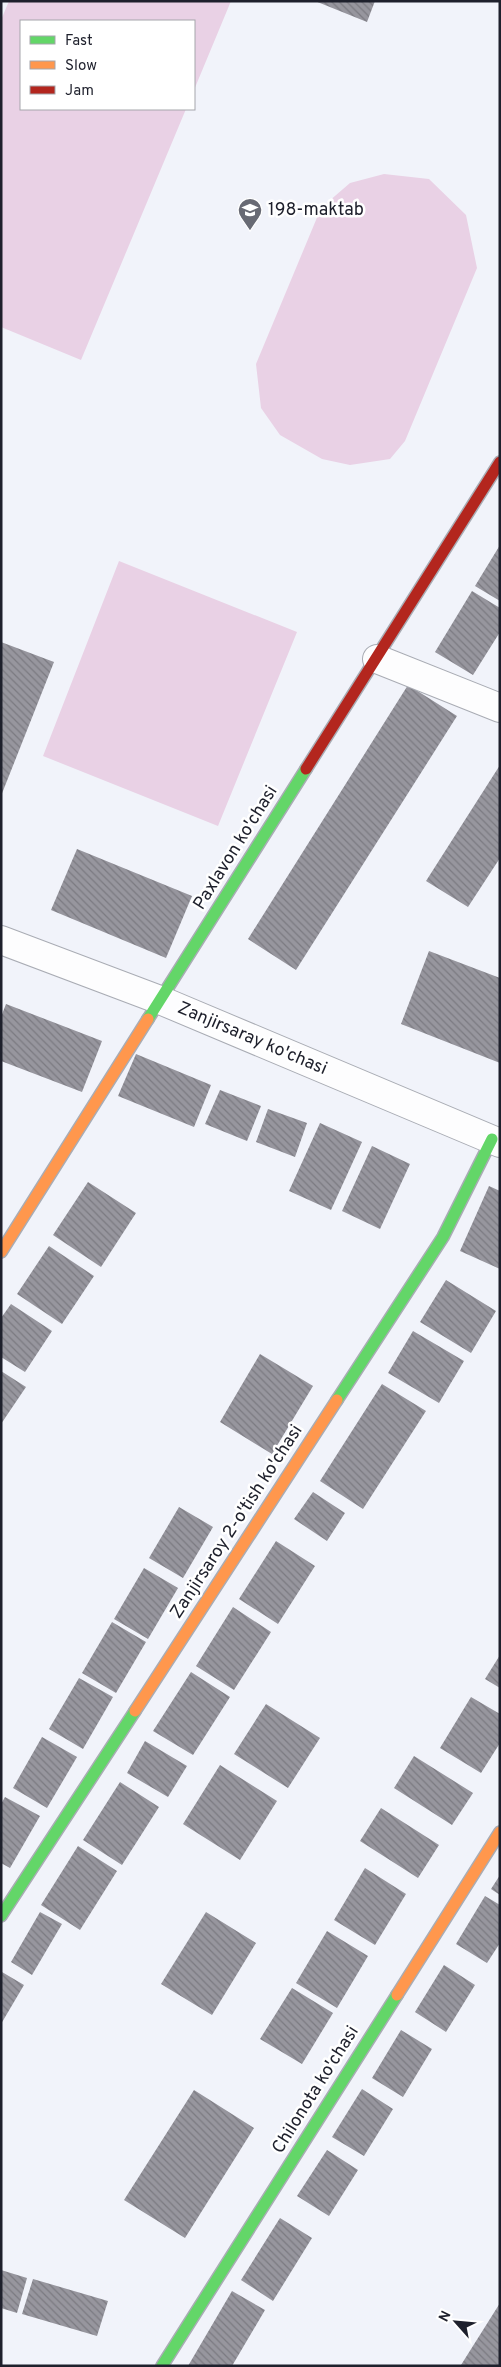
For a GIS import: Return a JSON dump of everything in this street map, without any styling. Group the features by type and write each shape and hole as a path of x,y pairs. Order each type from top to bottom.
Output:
{"street":[{"name":"Paxlavon ko'chasi","path":"1,1252 500,462"},
{"path":"377,659 500,708"},
{"name":"Zanjirsaray ko'chasi","path":"1,940 160,1000 496,1141"},
{"name":"Zanjirsaroy 2-o'tish ko'chasi","path":"1,1916 443,1238 496,1141"},
{"name":"Chilonota ko'chasi","path":"162,2366 500,1832"}],"shaded area":[{"path":"9,1 231,1 195,88 195,20 20,20 20,110 186,110 81,360 1,327 1,20"},
{"path":"384,174 429,179 466,215 477,268 405,441 390,459 350,465 322,459 280,435 261,408 256,364 321,208 350,183"},
{"path":"119,561 297,632 218,826 43,756"}],"building":[{"path":"315,1 375,1 367,22"},
{"path":"500,545 500,601 475,586"},
{"path":"472,591 500,608 500,632 473,675 435,652"},
{"path":"1,642 54,662 1,796"},
{"path":"408,685 457,716 296,970 248,939"},
{"path":"500,765 500,858 468,907 426,881"},
{"path":"77,849 192,896 166,958 51,910"},
{"path":"429,951 500,978 500,1063 401,1024"},
{"path":"6,1004 102,1041 82,1092 1,1061 1,1017"},
{"path":"136,1054 211,1085 194,1127 118,1096"},
{"path":"220,1090 261,1106 247,1141 205,1124"},
{"path":"268,1109 307,1123 295,1157 256,1142"},
{"path":"320,1123 362,1142 331,1210 289,1191"},
{"path":"372,1146 410,1164 380,1229 342,1211"},
{"path":"88,1182 136,1213 101,1267 53,1235"},
{"path":"489,1186 500,1191 500,1269 460,1251"},
{"path":"49,1246 94,1276 62,1324 17,1294"},
{"path":"446,1280 496,1311 471,1353 420,1322"},
{"path":"11,1304 52,1331 25,1372 1,1357 1,1318"},
{"path":"413,1331 464,1361 439,1403 388,1373"},
{"path":"260,1354 313,1386 272,1454 220,1422"},
{"path":"1,1371 26,1387 1,1424"},
{"path":"382,1384 426,1411 363,1509 320,1481"},
{"path":"313,1492 345,1513 327,1541 294,1519"},
{"path":"179,1507 213,1527 183,1578 149,1558"},
{"path":"276,1541 315,1566 278,1624 239,1599"},
{"path":"144,1568 178,1588 148,1639 114,1619"},
{"path":"233,1607 271,1632 234,1690 196,1666"},
{"path":"112,1622 146,1642 116,1693 82,1673"},
{"path":"500,1655 500,1688 485,1679"},
{"path":"191,1672 230,1697 193,1755 153,1731"},
{"path":"79,1678 113,1697 83,1749 49,1729"},
{"path":"471,1697 500,1714 500,1743 481,1773 440,1748"},
{"path":"266,1704 320,1738 288,1788 234,1754"},
{"path":"42,1737 77,1757 47,1808 13,1788"},
{"path":"145,1741 187,1766 168,1797 127,1773"},
{"path":"414,1756 473,1793 452,1825 394,1788"},
{"path":"220,1765 277,1801 240,1860 183,1824"},
{"path":"120,1782 159,1807 122,1865 83,1840"},
{"path":"5,1797 40,1816 10,1868 1,1863 1,1804"},
{"path":"381,1808 439,1845 418,1878 360,1841"},
{"path":"78,1846 117,1871 80,1930 41,1905"},
{"path":"365,1868 406,1894 375,1945 334,1920"},
{"path":"500,1875 500,1895 491,1889"},
{"path":"485,1896 500,1905 500,1943 487,1963 456,1944"},
{"path":"40,1912 62,1924 32,1975 11,1962"},
{"path":"206,1912 256,1943 212,2015 161,1984"},
{"path":"327,1931 368,1956 337,2008 296,1983"},
{"path":"444,1965 475,1985 446,2032 415,2012"},
{"path":"1,1973 24,1985 1,2024"},
{"path":"292,1988 333,2013 302,2064 260,2039"},
{"path":"401,2030 432,2049 403,2097 372,2078"},
{"path":"362,2089 393,2109 364,2156 332,2137"},
{"path":"194,2090 254,2128 185,2238 124,2200"},
{"path":"327,2150 358,2170 329,2216 297,2196"},
{"path":"280,2218 312,2238 273,2301 241,2280"},
{"path":"1,2270 27,2278 17,2313 1,2308"},
{"path":"33,2279 108,2301 97,2336 22,2314"},
{"path":"232,2291 265,2310 232,2366 188,2366"},
{"path":"500,2303 500,2366 461,2365"}],"traffic: fast":[{"path":"148,1019 306,769"},
{"path":"337,1400 443,1237 492,1139"},
{"path":"1,1916 135,1711"},
{"path":"162,2366 397,1995"}],"traffic: slow":[{"path":"1,1252 148,1019"},
{"path":"135,1711 337,1400"},
{"path":"397,1995 500,1832"}],"traffic: jam":[{"path":"306,769 500,462"}],"place":[{"name":"198-maktab","path":"250,231"}]}
